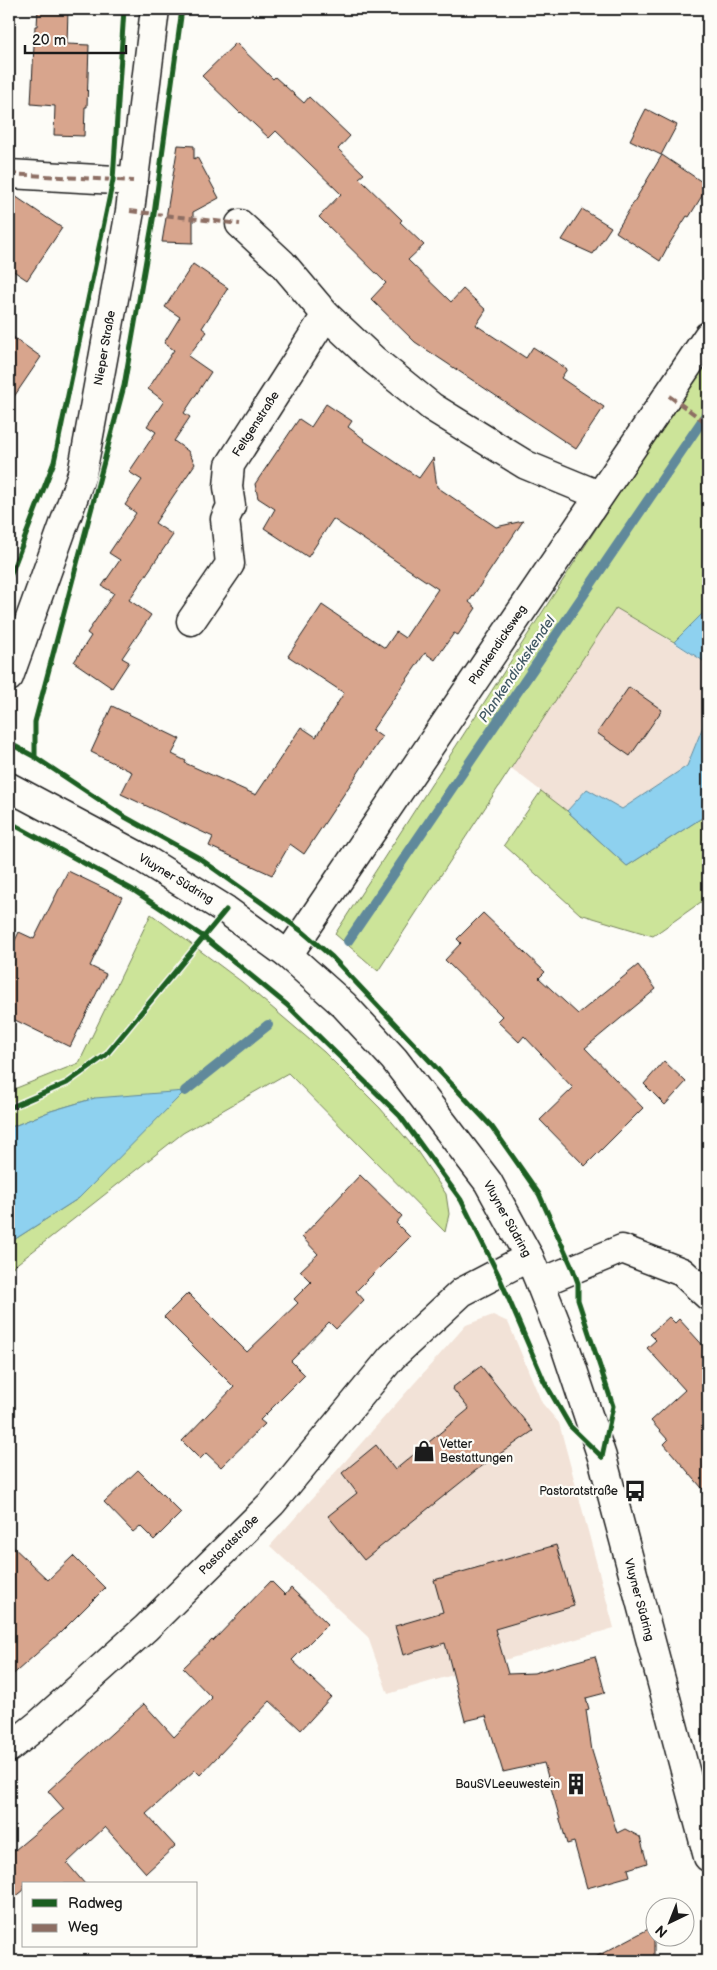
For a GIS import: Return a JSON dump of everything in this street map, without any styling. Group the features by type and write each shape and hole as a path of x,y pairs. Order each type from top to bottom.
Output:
{"street":[{"name":"Nieper Straße","path":"9,677 82,474 130,210 154,9"},
{"path":"9,174 134,181"},
{"path":"240,224 282,263 326,315 374,360 432,407 526,465 599,495"},
{"name":"Feltgenstraße","path":"191,620 230,564 225,519 231,506 228,487 230,465 326,315"},
{"name":"Plankendicksweg","path":"288,955 708,336"},
{"name":"Vluyner Südring","path":"9,787 144,859 226,910 288,955 344,1005 394,1060 488,1182 529,1257 540,1283 566,1349 602,1456 708,1857"},
{"path":"540,1283 622,1249 682,1272 708,1296"},
{"name":"Pastoratstraße","path":"9,1748 39,1724 146,1628 272,1503 392,1357 462,1292 529,1257"}],"shaded area":[{"path":"616,608 708,664 708,714 687,766 622,809 587,789 567,811 511,768"},
{"path":"493,1315 508,1322 542,1403 559,1423 614,1628 388,1694 368,1637 270,1546 466,1325"}],"green space":[{"path":"708,360 708,468 702,477 708,481 707,610 674,642 616,608 378,971 335,934 612,504"},
{"path":"541,791 567,811 627,866 708,814 708,897 653,936 580,914 504,845"},
{"path":"151,914 242,982 324,1052 380,1108 417,1151 446,1194 449,1214 445,1232 288,1073 183,1133 9,1270 9,1243 79,1198 95,1098 51,1111 9,1128 9,1091 79,1063"}],"water":[{"path":"708,608 708,664 674,642"},
{"path":"708,714 708,814 627,866 567,811 587,789 622,809 687,766"},
{"path":"185,1091 79,1198 9,1243 9,1128 51,1111 95,1098"}],"building":[{"path":"38,9 68,9 67,44 89,45 84,136 54,135 55,106 31,104 35,26 37,26"},
{"path":"236,43 273,79 275,77 304,103 309,97 350,136 338,149 364,174 359,178 402,220 400,222 424,245 408,260 451,302 463,289 486,310 476,325 526,358 533,347 567,369 561,378 604,407 576,449 415,342 371,299 386,283 319,217 341,194 276,131 269,138 202,76"},
{"path":"646,109 677,125 661,155 630,140"},
{"path":"178,145 194,146 194,159 197,157 219,198 193,212 193,243 162,242"},
{"path":"662,155 708,186 689,217 687,216 660,261 616,232"},
{"path":"9,192 62,228 27,280 9,268"},
{"path":"582,209 611,227 593,254 562,240"},
{"path":"193,264 228,288 202,328 207,332 188,356 211,372 184,413 190,417 174,441 188,451 195,464 155,523 173,535 129,600 151,615 122,658 129,662 112,688 74,662 91,636 87,633 114,593 102,586 120,560 109,553 136,513 125,505 142,480 129,472 156,432 147,426 164,401 148,389 174,350 164,343 180,317 165,307"},
{"path":"9,334 41,357 9,404"},
{"path":"326,404 352,421 348,427 363,440 419,478 433,458 437,487 496,527 523,521 469,602 476,608 458,635 454,633 435,660 425,653 372,730 382,737 304,854 290,844 272,875 209,846 213,837 121,794 132,772 91,752 112,706 180,739 172,754 186,761 185,763 256,795 301,727 316,737 344,693 288,656 322,605 385,648 396,632 405,638 438,589 333,519 308,557 264,528 275,509 258,498 255,484 299,419 311,427"},
{"path":"629,687 662,710 630,756 597,733"},
{"path":"68,871 122,897 90,966 106,974 70,1047 9,1017 9,953 19,932 34,939"},
{"path":"483,913 545,972 539,978 578,1014 638,965 656,989 585,1048 643,1108 585,1166 540,1120 573,1088 524,1036 519,1042 497,1021 502,1016 445,960 461,943 457,939"},
{"path":"664,1061 686,1082 665,1105 644,1084"},
{"path":"360,1175 402,1216 396,1223 410,1237 356,1291 364,1300 336,1329 329,1322 291,1361 305,1375 260,1420 265,1424 221,1467 206,1453 200,1459 182,1441 234,1387 164,1317 188,1293 247,1352 298,1303 294,1299 311,1282 300,1271 318,1254 302,1237"},
{"path":"669,1317 675,1323 679,1319 708,1351 708,1495 664,1444 668,1440 651,1421 685,1390 647,1348 656,1340 650,1334"},
{"path":"481,1366 533,1431 475,1471 364,1560 328,1516 357,1493 342,1473 376,1445 395,1470 469,1409 452,1388"},
{"path":"138,1470 181,1513 154,1540 140,1526 133,1532 104,1502"},
{"path":"9,1543 48,1580 73,1556 105,1588 60,1633 9,1678"},
{"path":"556,1545 574,1606 495,1629 508,1674 534,1673 595,1656 605,1693 586,1698 589,1709 586,1710 592,1751 617,1833 625,1829 640,1837 647,1863 628,1869 630,1876 587,1888 574,1842 567,1844 544,1763 503,1772 486,1716 465,1721 445,1643 403,1655 395,1626 443,1612 434,1580"},
{"path":"271,1581 285,1595 291,1588 328,1624 292,1660 331,1697 301,1730 270,1701 200,1775 195,1770 146,1814 175,1846 146,1873 105,1827 67,1863 83,1882 22,1882 22,1892 9,1902 9,1855 64,1809 48,1791 144,1704 174,1737 212,1698 183,1668 213,1641"},
{"path":"644,1931 644,1948 654,1948 654,1961 588,1961"}],"waterway":[{"name":"Plankendickskendel","path":"348,941 708,412"},
{"name":"Plankendickskendel","path":"185,1091 268,1025"}],"marked path":[{"path":"9,174 133,181"},
{"path":"130,211 240,224"},
{"path":"669,396 708,424"}],"cycle path":[{"path":"9,579 54,462 113,180 124,9"},
{"path":"35,757 35,722 124,386 154,214 182,9"},
{"path":"9,743 35,757 125,817 199,858 303,932 332,957 492,1127 539,1194 578,1283 578,1300 613,1406 602,1457"},
{"path":"9,822 133,890 204,937 287,1005 400,1116 461,1200 498,1274 544,1381 570,1426 602,1457"},
{"path":"9,1108 67,1083 106,1055 226,910"}],"place":[{"name":"Vetter Bestattungen","path":"424,1451"},
{"name":"Pastoratstraße","path":"635,1491"},
{"name":"BauSVLeeuwestein","path":"576,1784"}]}
